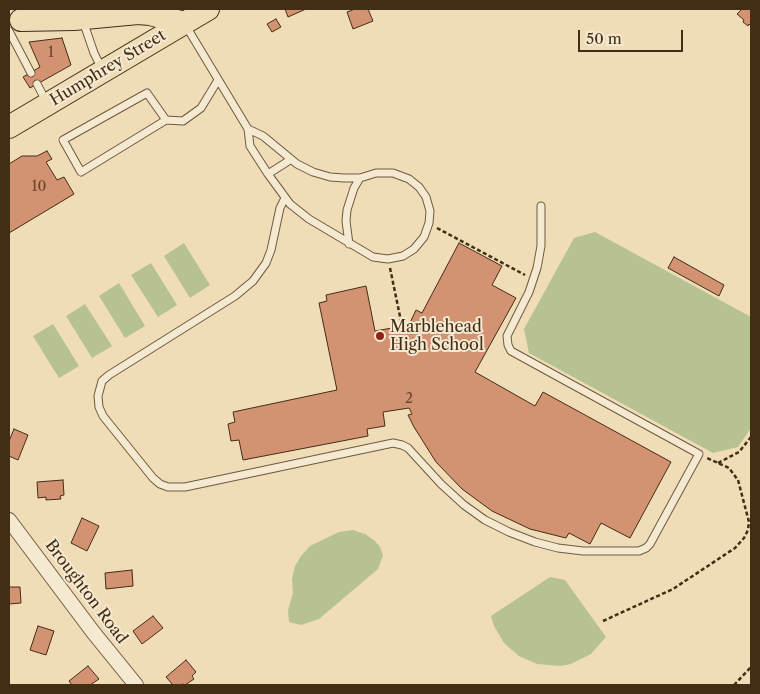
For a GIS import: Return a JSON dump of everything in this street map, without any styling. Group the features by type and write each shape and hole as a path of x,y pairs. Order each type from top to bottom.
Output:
{"main road":[{"path":"13,24 60,9"},
{"name":"Humphrey Street","path":"9,127 103,70 180,16 208,9"},
{"path":"13,24 144,14 180,16"}],"street":[{"name":"Broughton Road","path":"9,520 93,632 136,685"}],"lane":[{"path":"180,16 248,129 250,146 285,198 309,218 373,257 388,259 402,256 414,249 424,237 429,223 430,211 426,197 419,187 409,179 393,173 376,174 360,178 330,176 313,172 290,160 263,136 248,129"},
{"path":"82,18 94,53 103,70"},
{"path":"13,24 31,73"},
{"path":"166,120 147,93 63,140 81,172 166,120 183,121 201,108 218,80"},
{"path":"37,84 47,104"},
{"path":"268,174 290,160"},
{"path":"349,244 346,227 347,210 354,188 360,178"},
{"path":"285,198 280,208 271,250 266,263 253,281 228,301 102,381 98,396 99,407 103,416 153,478 160,484 168,487 185,487 393,443 408,448 441,484 464,505 485,520 509,532 558,548 583,552 639,552 650,544 699,454 511,351 507,336 534,280 541,246 541,206"}],"path":[{"path":"429,223 534,280"},
{"path":"388,259 402,326"},
{"path":"718,463 739,452 751,436"},
{"path":"602,622 673,590 735,548 744,538 749,522 738,480 729,468 699,454"},
{"path":"734,685 751,667"}],"green space":[{"path":"595,232 751,317 751,428 738,447 713,453 529,353 524,329 574,238"},
{"path":"184,243 210,285 190,298 164,256"},
{"path":"151,263 177,305 158,317 131,275"},
{"path":"119,283 145,326 125,338 99,296"},
{"path":"85,304 112,346 92,358 66,316"},
{"path":"53,324 79,366 59,378 33,336"},
{"path":"353,530 365,534 380,547 383,555 378,569 319,619 301,625 289,622 288,610 293,593 292,579 295,566 301,556 310,546 339,532"},
{"path":"550,577 565,580 606,637 591,654 571,664 560,666 537,664 519,656 504,643 494,626 491,616"}],"building":[{"path":"285,9 306,9 288,17"},
{"path":"355,9 368,9 373,21 353,29 347,12"},
{"path":"742,9 751,9 751,26 743,22 744,20 737,14"},
{"path":"276,19 281,27 272,32 267,24"},
{"path":"62,38 71,65 30,88 23,77 40,67 29,42"},
{"path":"47,151 52,159 46,162 57,180 64,177 74,194 9,233 9,164 22,156 37,156"},
{"path":"459,243 502,266 492,285 516,298 475,372 535,406 543,392 671,462 630,538 601,523 590,544 569,533 566,538 530,529 492,511 462,489 436,462 408,415 412,414 409,408 383,412 385,426 367,429 368,436 243,460 239,440 231,441 228,424 235,422 233,412 337,390 319,303 327,301 326,295 366,286 375,331 409,325 416,310 422,313"},
{"path":"674,257 724,285 719,296 668,268"},
{"path":"14,429 28,435 18,460 9,456 9,441"},
{"path":"63,480 64,495 60,496 61,499 46,500 46,497 38,498 37,482"},
{"path":"82,518 99,526 87,551 71,543"},
{"path":"132,570 133,586 106,589 105,573"},
{"path":"9,587 20,587 21,603 9,604"},
{"path":"153,616 163,628 142,644 133,631"},
{"path":"38,626 54,631 46,655 30,650"},
{"path":"186,660 196,672 192,676 194,679 185,685 173,685 166,677"},
{"path":"88,666 99,679 90,685 72,685 69,681"}],"place":[{"name":"Marblehead High School","path":"380,336"}]}
